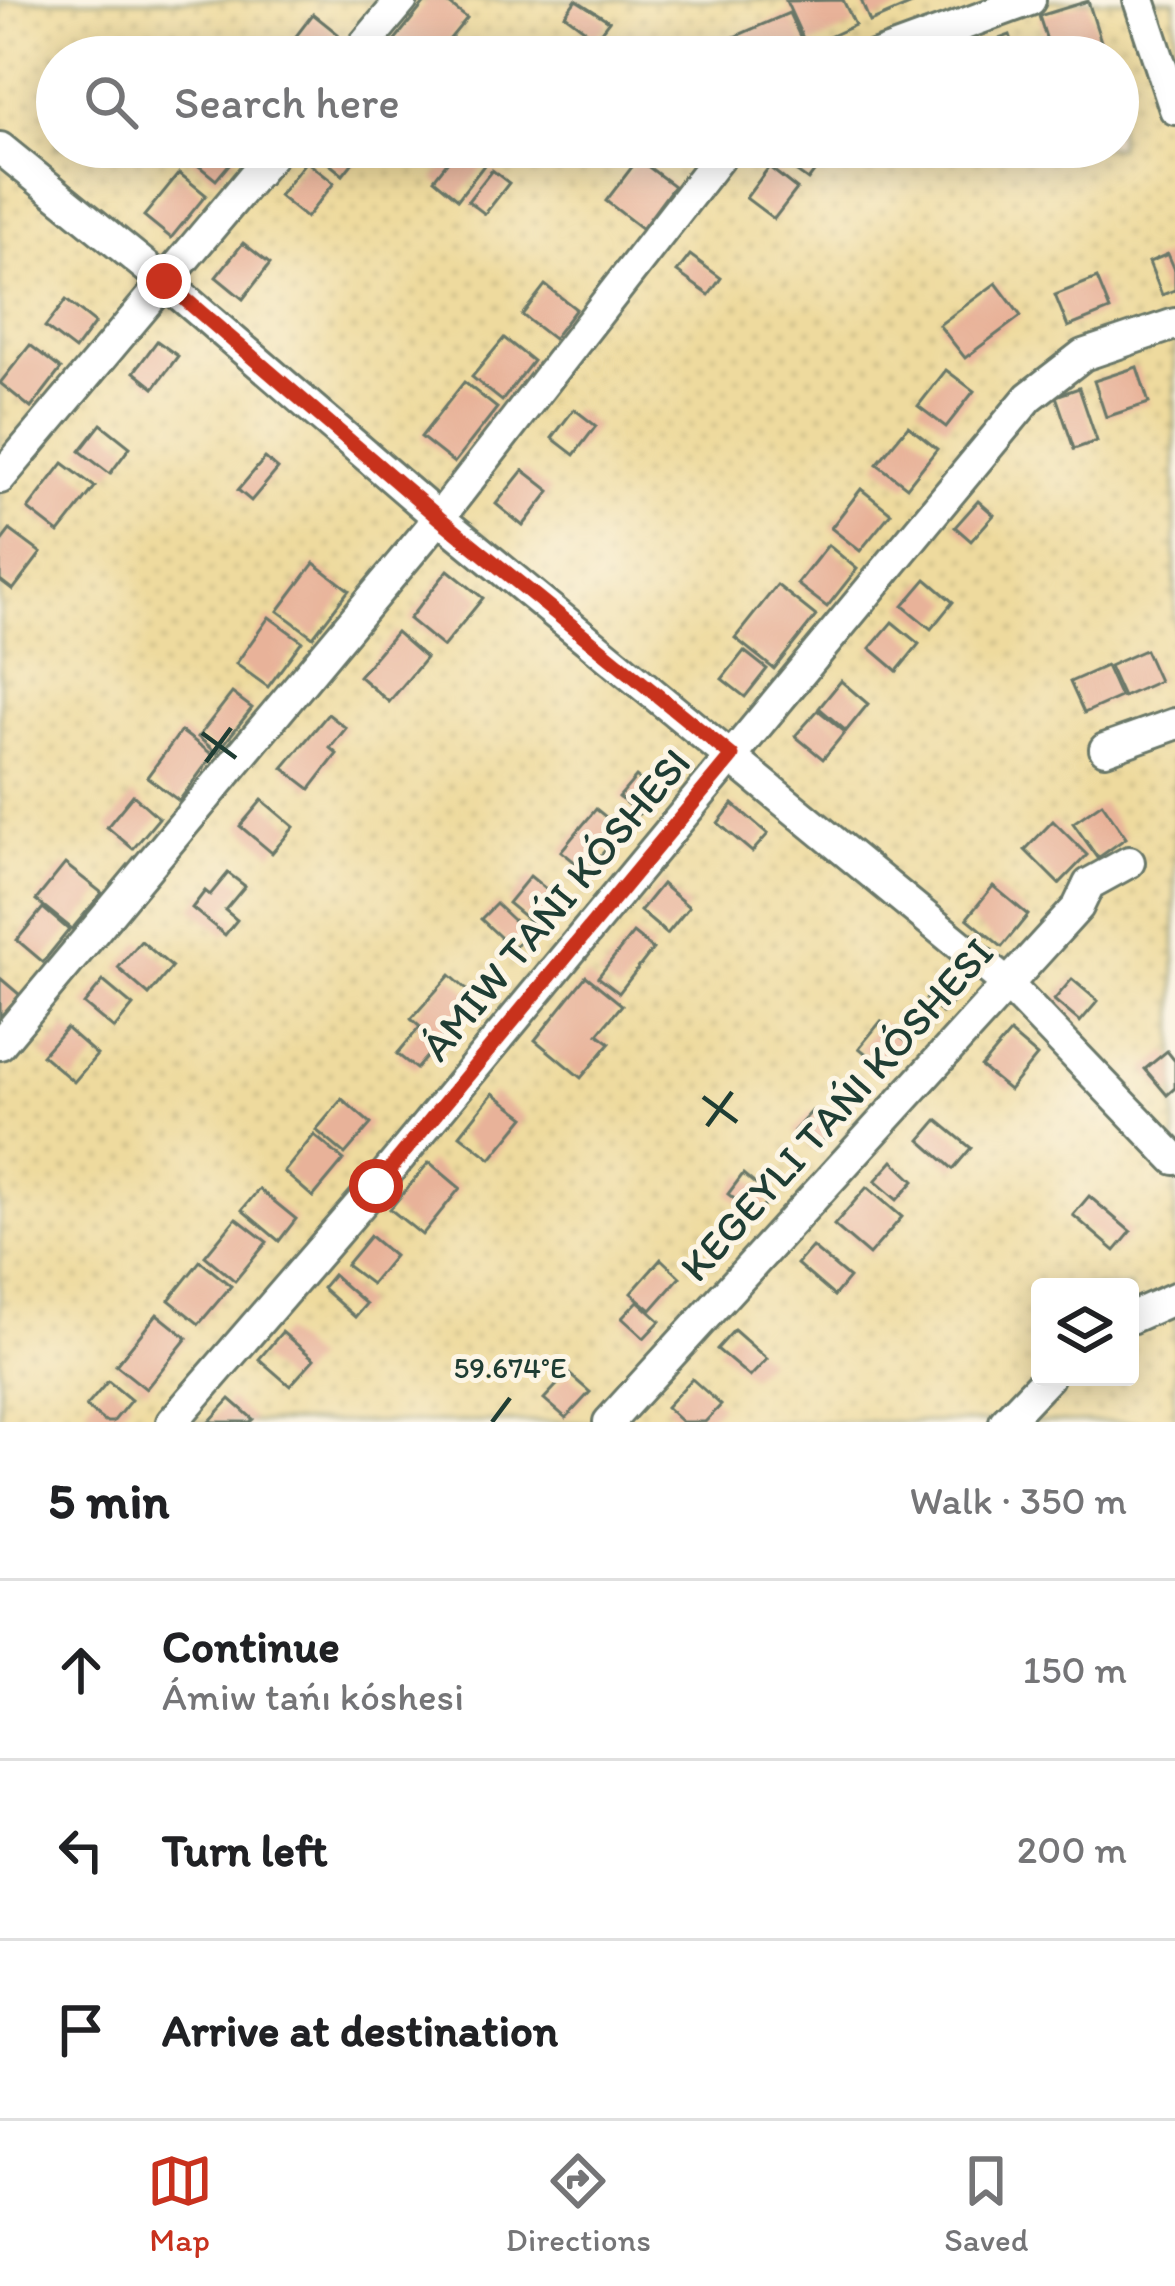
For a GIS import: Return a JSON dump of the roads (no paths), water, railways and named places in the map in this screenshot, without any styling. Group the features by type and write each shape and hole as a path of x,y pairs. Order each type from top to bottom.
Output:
{"street":[{"path":"372,36 402,0"},
{"path":"931,36 1030,0"},
{"path":"1139,0 1175,109"},
{"path":"0,148 164,281 439,518 1006,983 1171,1144"},
{"path":"0,478 260,168"},
{"path":"0,1044 439,518 711,168"},
{"path":"172,1422 376,1186 1030,397 1083,355 1175,324"},
{"path":"1105,749 1175,724"},
{"path":"609,1422 1078,908 1089,884 1130,862"},
{"path":"1139,1314 1175,1298"},
{"path":"1005,1422 1039,1386"}]}
